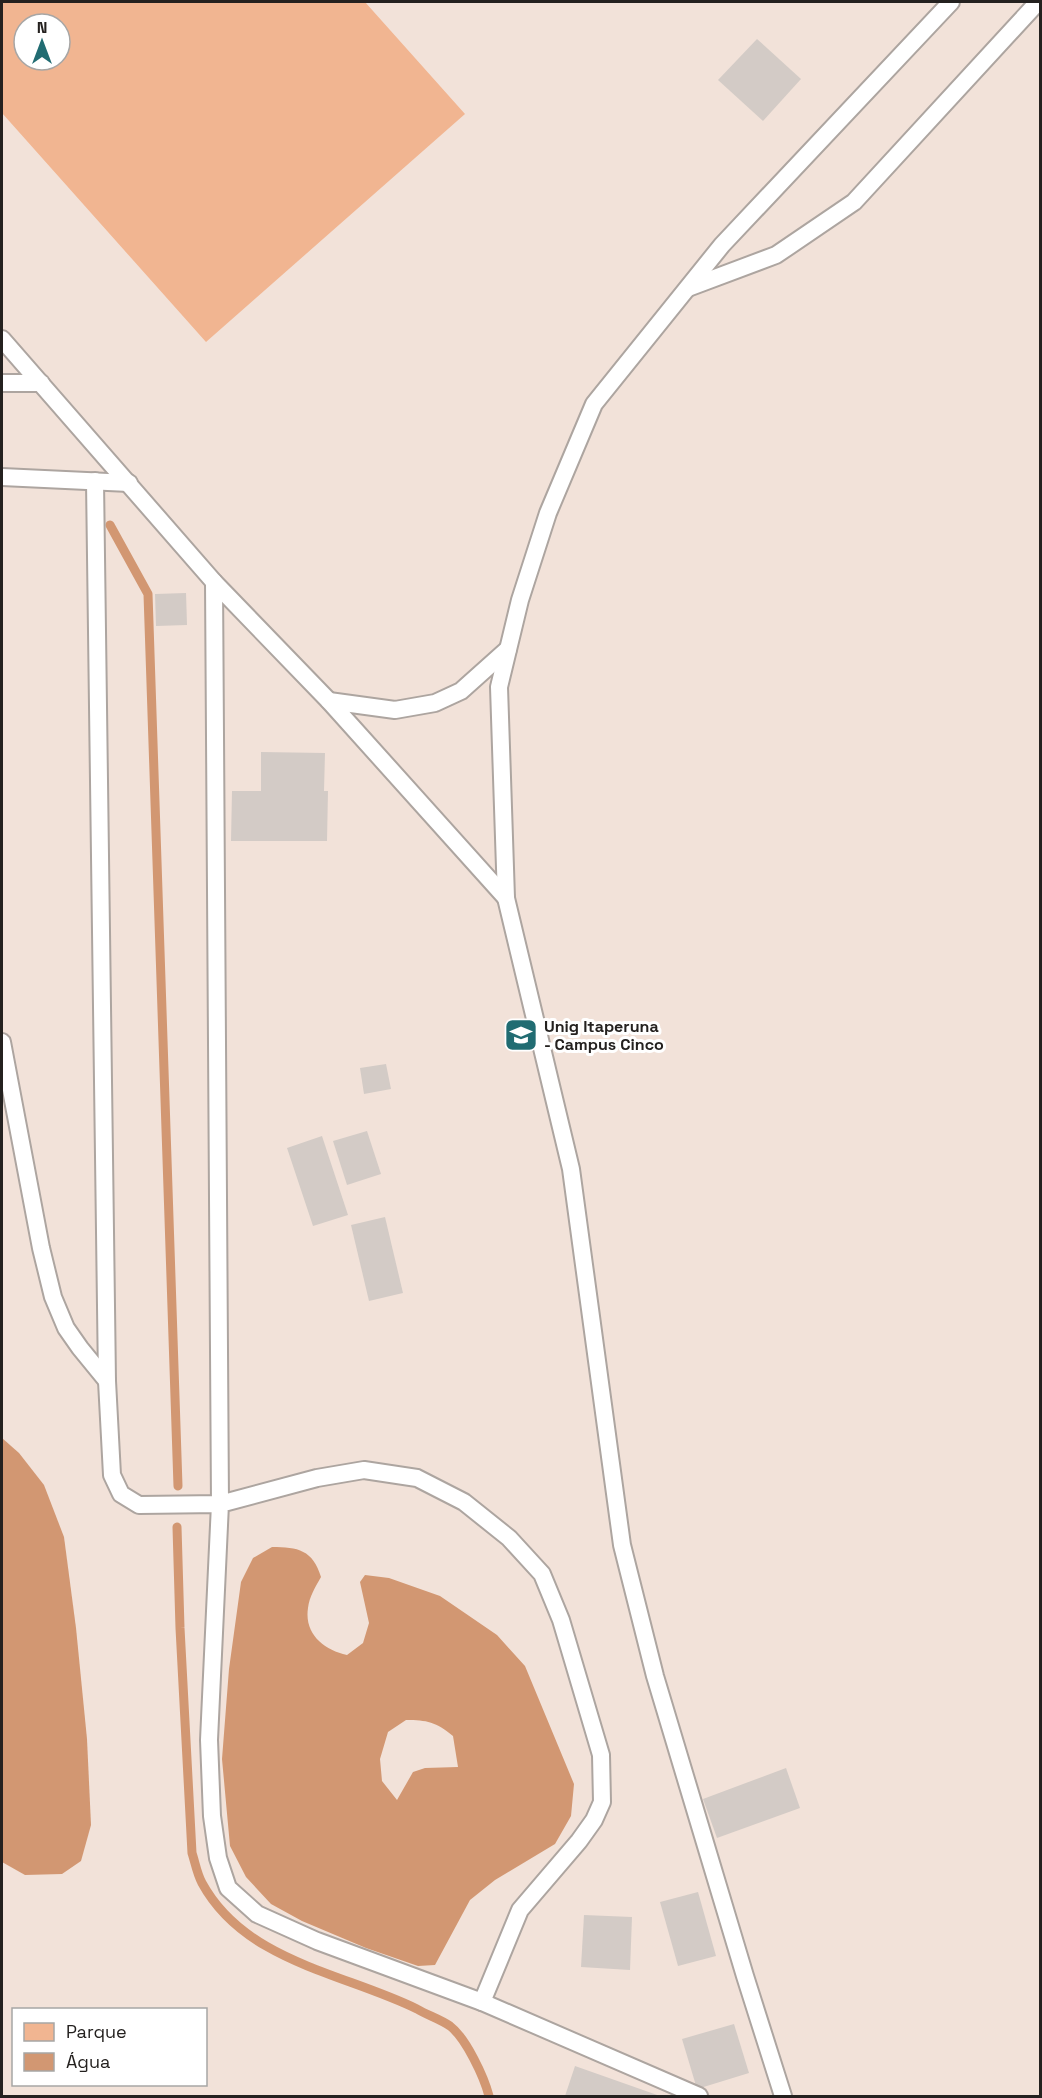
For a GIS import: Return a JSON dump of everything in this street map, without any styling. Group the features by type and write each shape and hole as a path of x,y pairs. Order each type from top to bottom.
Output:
{"lane":[{"path":"783,2097 655,1676 622,1545 571,1169 506,898 500,687 520,600 548,513 594,404 722,245 951,2"},
{"path":"687,288 776,255 854,202 1038,2"},
{"path":"2,339 214,582 329,701 506,898"},
{"path":"2,383 41,383"},
{"path":"2,477 129,483"},
{"path":"95,481 107,1381 112,1475 121,1494 139,1505 220,1504 317,1478 364,1470 417,1478 464,1502 509,1538 542,1574 561,1620 601,1755 602,1802 594,1820 579,1841 520,1910 482,2002"},
{"path":"214,582 220,1504 209,1740 212,1816 218,1858 228,1887 257,1914 317,1941 482,2002 699,2097"},
{"path":"329,701 395,710 435,703 461,691 508,649"},
{"path":"2,1042 41,1248 53,1297 66,1328 107,1381"}],"shaded area":[{"name":"Unig Itaperuna - Campus Cinco","path":"2,2 1040,2 1040,2096 2,2096"}],"green space":[{"path":"2,2 365,2 465,114 206,342 2,113"}],"water":[{"path":"2,1438 19,1453 44,1485 64,1537 87,1739 91,1825 81,1861 62,1874 25,1875 2,1862"},
{"path":"272,1547 281,1547 297,1549 314,1561 321,1577 309,1604 309,1626 323,1645 339,1653 347,1655 363,1643 369,1623 360,1582 365,1575 389,1578 440,1596 497,1635 525,1666 574,1784 571,1816 555,1844 495,1880 470,1900 435,1965 418,1966 366,1948 302,1921 271,1904 246,1877 230,1846 222,1759 229,1669 241,1582 253,1558","holes":["406,1720 426,1721 453,1736 458,1767 425,1768 413,1772 397,1800 382,1781 380,1759 388,1732"]}],"building":[{"path":"757,39 801,79 763,121 718,80"},
{"path":"186,593 187,625 156,626 155,594"},
{"path":"261,752 325,753 324,791 328,791 327,841 231,841 232,791 261,791"},
{"path":"386,1064 391,1089 364,1094 360,1068"},
{"path":"367,1131 381,1174 347,1185 333,1141"},
{"path":"322,1136 348,1215 313,1226 287,1148"},
{"path":"385,1217 403,1293 369,1301 351,1225"},
{"path":"786,1768 800,1808 717,1838 703,1799"},
{"path":"698,1892 716,1956 678,1966 660,1902"},
{"path":"584,1915 632,1917 630,1970 581,1967"},
{"path":"734,2024 749,2073 697,2089 682,2039"},
{"path":"575,2066 660,2096 565,2096"}],"waterway":[{"path":"110,525 148,594 178,1486"},
{"path":"177,1527 192,1853 202,1883 221,1910 243,1931 270,1948 298,1962 389,1996 450,2026 474,2058 489,2096"}],"place":[{"name":"Unig Itaperuna - Campus Cinco","path":"521,1035"}]}
